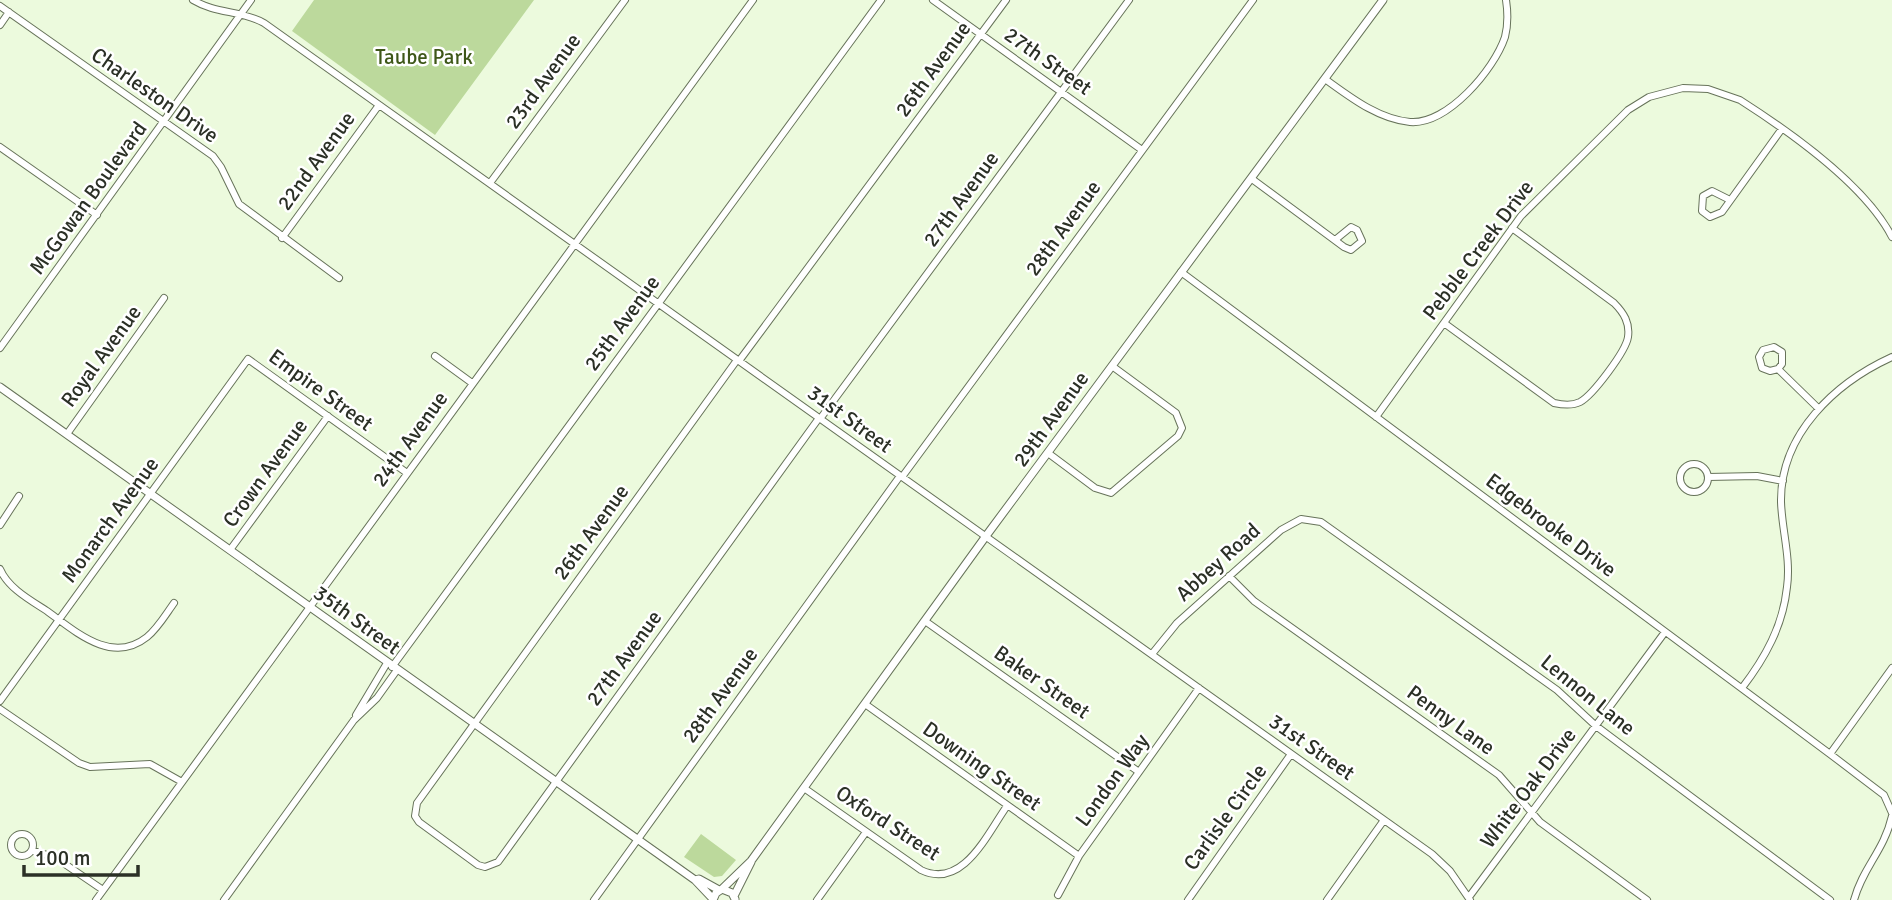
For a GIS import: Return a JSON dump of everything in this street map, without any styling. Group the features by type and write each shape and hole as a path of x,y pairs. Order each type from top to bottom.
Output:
{"street":[{"name":"31st Street","path":"192,0 209,10 241,13 264,23 1442,862 1469,899"},
{"name":"McGowan Boulevard","path":"0,348 251,0"},
{"name":"23rd Avenue","path":"490,184 625,0"},
{"name":"24th Avenue","path":"96,900 753,0"},
{"name":"25th Avenue","path":"392,667 881,0"},
{"name":"27th Street","path":"933,0 1142,150"},
{"name":"26th Avenue","path":"555,783 498,862 485,867 468,858 419,822 415,810 474,724 738,360 1006,0"},
{"name":"27th Avenue","path":"555,783 1129,0"},
{"name":"28th Avenue","path":"594,900 901,477 1253,0"},
{"name":"29th Avenue","path":"713,900 751,861 986,536 1383,0"},
{"path":"1325,79 1363,105 1398,120 1423,122 1434,119 1465,93 1495,59 1507,25 1506,0"},
{"name":"Charleston Drive","path":"0,6 213,156 222,167 239,204 339,278"},
{"path":"0,25 9,12"},
{"name":"Pebble Creek Drive","path":"1376,417 1534,201 1628,110 1650,97 1683,88 1722,93 1745,104 1856,187 1873,206 1892,237"},
{"name":"22nd Avenue","path":"282,237 379,104"},
{"path":"1730,200 1712,191 1703,196 1700,205 1704,213 1714,217 1723,212 1781,130"},
{"path":"0,147 97,215"},
{"path":"1252,179 1335,240"},
{"path":"1444,323 1554,402 1575,404 1590,396 1626,346 1628,330 1625,316 1614,303 1512,228"},
{"name":"Edgebrooke Drive","path":"1181,272 1884,795 1892,815"},
{"name":"Royal Avenue","path":"67,434 164,298"},
{"path":"1774,347 1782,352 1782,364 1778,369 1770,372 1762,368 1759,357 1763,350 1774,347"},
{"path":"435,356 472,383"},
{"path":"1742,688 1765,655 1784,607 1789,569 1782,516 1783,481 1798,438 1818,408 1870,368 1892,357"},
{"name":"Empire Street","path":"248,359 407,473"},
{"name":"Monarch Avenue","path":"0,701 248,359"},
{"path":"1048,453 1095,488 1111,493 1178,436 1182,428 1176,413 1112,366"},
{"path":"1778,369 1818,408"},
{"name":"35th Street","path":"0,387 695,880 713,900"},
{"name":"Crown Avenue","path":"230,550 328,416"},
{"path":"1692,465 1704,469 1708,477 1702,489 1693,492 1685,489 1680,481 1682,472 1692,465"},
{"path":"1708,477 1757,476 1783,481"},
{"path":"0,525 19,496"},
{"name":"Abbey Road","path":"1152,654 1177,623 1291,522 1301,519 1321,522"},
{"name":"Lennon Lane","path":"1321,522 1557,690 1596,726 1830,900"},
{"path":"0,569 10,584 59,620 90,642 109,648 136,644 149,635 174,603"},
{"name":"Penny Lane","path":"1229,576 1254,601 1499,775 1531,813 1647,900"},
{"name":"Baker Street","path":"925,621 1139,772"},
{"name":"White Oak Drive","path":"1469,899 1665,632"},
{"path":"224,900 392,667"},
{"path":"354,720 377,698 392,667"},
{"path":"1830,754 1892,668"},
{"name":"London Way","path":"1058,895 1079,856 1199,688"},
{"name":"Downing Street","path":"865,704 1079,856"},
{"path":"0,709 79,763 90,767 150,764 182,782"},
{"name":"Carlisle Circle","path":"1188,900 1291,754"},
{"name":"Oxford Street","path":"804,788 921,870 938,876 949,875 966,863 1007,806"},
{"path":"1854,900 1865,873 1887,839 1892,815"},
{"path":"1326,900 1384,820"},
{"path":"817,900 866,832"},
{"path":"32,850 56,858 103,890"},
{"name":"29th Avenue","path":"735,898 751,861"},
{"name":"35th Street","path":"695,880 699,878 735,898"}],"green space":[{"name":"Taube Park","path":"314,0 534,0 435,135 292,31"},
{"path":"701,834 736,860 722,876 714,877 684,857"}]}
